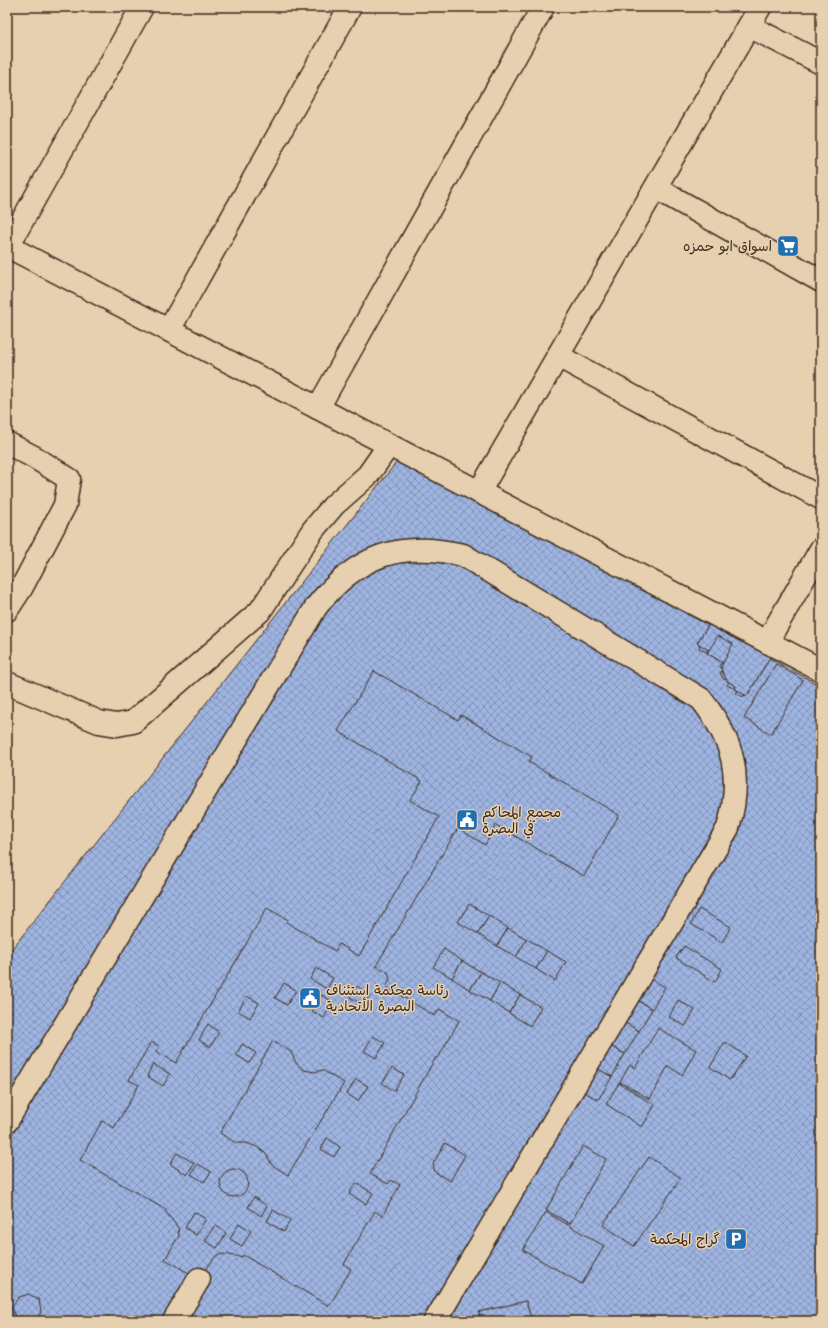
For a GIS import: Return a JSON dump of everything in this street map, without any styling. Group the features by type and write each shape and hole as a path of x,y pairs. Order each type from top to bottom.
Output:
{"street":[{"path":"142,7 7,246 821,670"},
{"path":"169,330 350,7"},
{"path":"318,408 543,7"},
{"path":"480,492 760,7"},
{"path":"749,26 821,63"},
{"path":"656,188 821,281"},
{"path":"558,356 821,498"},
{"path":"7,442 34,456 69,479 66,505 22,587 7,610"},
{"path":"7,683 99,722 117,725 133,722 260,611 313,530 334,505 368,475 389,445"},
{"path":"7,1120 316,607 329,591 344,577 361,565 380,556 400,551 422,549 435,550 463,556 701,699 722,729 729,746 735,780 735,796 728,828 435,1321"},
{"path":"768,642 821,549"},
{"path":"174,1321 199,1279"}],"building":[{"name":"مجمع المحاكم في البصرة","path":"399,459 821,686 821,1321 7,1321 7,955"},
{"path":"711,621 770,657 747,696 744,695 743,697 736,693 738,691 735,689 736,686 734,685 733,688 727,685 729,682 726,679 724,680 720,673 722,671 719,667 721,663 723,663 707,653 709,650 708,649 706,652 699,648 700,645 697,643"},
{"path":"711,621 770,657 747,696 735,689 736,686 727,681 721,669 724,659 697,643"},
{"path":"718,636 733,644 723,663 707,653"},
{"path":"776,664 803,680 771,734 744,718"},
{"name":"رئاسة محكمة استئناف البصرة الأتحادية","path":"374,671 458,720 461,715 532,757 529,762 619,815 584,876 496,825 485,845 458,828 376,966 388,972 390,980 386,987 435,1016 439,1009 459,1021 438,1058 436,1057 370,1174 388,1184 391,1180 400,1185 382,1216 375,1211 344,1264 351,1269 329,1306 243,1255 242,1257 223,1254 216,1256 199,1279 165,1259 179,1236 178,1228 166,1210 80,1160 102,1121 114,1128 139,1085 129,1080 151,1042 159,1046 156,1051 176,1063 267,908 288,920 286,922 335,951 339,944 359,956 439,817 410,800 422,781 338,731","holes":["273,1041 291,1052 296,1063 304,1070 315,1072 322,1070 344,1083 288,1175 272,1165 266,1154 257,1147 247,1143 236,1143 220,1133"]},
{"path":"469,904 489,916 478,934 458,922"},
{"path":"699,909 731,927 722,942 691,924"},
{"path":"489,916 508,928 497,946 478,934"},
{"path":"508,928 527,939 516,957 497,946"},
{"path":"527,939 547,951 536,969 516,957"},
{"path":"684,946 722,969 715,982 676,958"},
{"path":"444,949 462,961 452,978 433,967"},
{"path":"547,951 566,962 555,981 536,969"},
{"path":"462,961 481,972 470,990 452,978"},
{"path":"316,968 333,978 327,989 310,979"},
{"path":"481,972 500,983 490,1001 470,990"},
{"path":"648,977 665,987 652,1009 635,999"},
{"path":"284,983 296,990 287,1005 275,998"},
{"path":"500,983 520,995 509,1013 490,1001"},
{"path":"357,986 370,995 363,1005 350,997"},
{"path":"322,995 333,1002 324,1018 312,1011"},
{"path":"520,995 541,1007 530,1026 509,1013"},
{"path":"247,996 259,1003 250,1018 238,1011"},
{"path":"635,999 652,1009 639,1031 622,1021"},
{"path":"678,1000 695,1010 685,1026 669,1017"},
{"path":"622,1021 639,1031 625,1054 608,1045"},
{"path":"208,1024 219,1032 210,1047 199,1040"},
{"path":"658,1028 696,1050 682,1075 668,1066 650,1099 620,1082 630,1065 635,1068"},
{"path":"373,1036 385,1043 376,1058 364,1051"},
{"path":"725,1042 746,1056 730,1080 710,1067"},
{"path":"242,1044 256,1053 249,1063 236,1055"},
{"path":"608,1045 625,1054 612,1077 595,1067"},
{"path":"153,1064 170,1074 163,1086 147,1076"},
{"path":"595,1067 612,1077 598,1100 581,1090"},
{"path":"392,1068 404,1075 394,1091 382,1083"},
{"path":"356,1079 368,1086 358,1101 347,1094"},
{"path":"619,1083 655,1105 642,1127 606,1104"},
{"path":"327,1138 340,1147 334,1157 321,1149"},
{"path":"445,1143 465,1155 450,1181 435,1172 433,1164"},
{"path":"583,1146 606,1159 570,1224 546,1210"},
{"path":"177,1153 194,1163 187,1175 170,1164"},
{"path":"649,1157 681,1178 634,1246 603,1225"},
{"path":"198,1164 211,1172 204,1182 191,1174"},
{"path":"234,1169 244,1173 248,1183 244,1193 234,1197 224,1193 220,1183 224,1173"},
{"path":"356,1183 373,1193 366,1204 349,1194"},
{"path":"254,1197 267,1206 261,1216 248,1207"},
{"path":"273,1210 290,1220 284,1232 267,1221"},
{"path":"194,1212 206,1219 196,1235 185,1228"},
{"path":"546,1212 604,1246 582,1284 523,1250"},
{"path":"239,1223 251,1231 242,1246 230,1239"},
{"path":"215,1225 226,1233 217,1248 205,1241"},
{"path":"7,1265 10,1279 7,1285"},
{"path":"29,1294 39,1300 41,1312 36,1321 20,1321 15,1318 12,1306 19,1297"},
{"path":"526,1301 532,1321 481,1321 479,1312"}],"place":[{"name":"اسواق ابو حمزه","path":"788,246"},
{"name":"مجمع المحاكم في البصرة","path":"467,820"},
{"name":"رئاسة محكمة استئناف البصرة الأتحادية","path":"310,998"},
{"name":"گراج المحكمة","path":"736,1239"}]}
